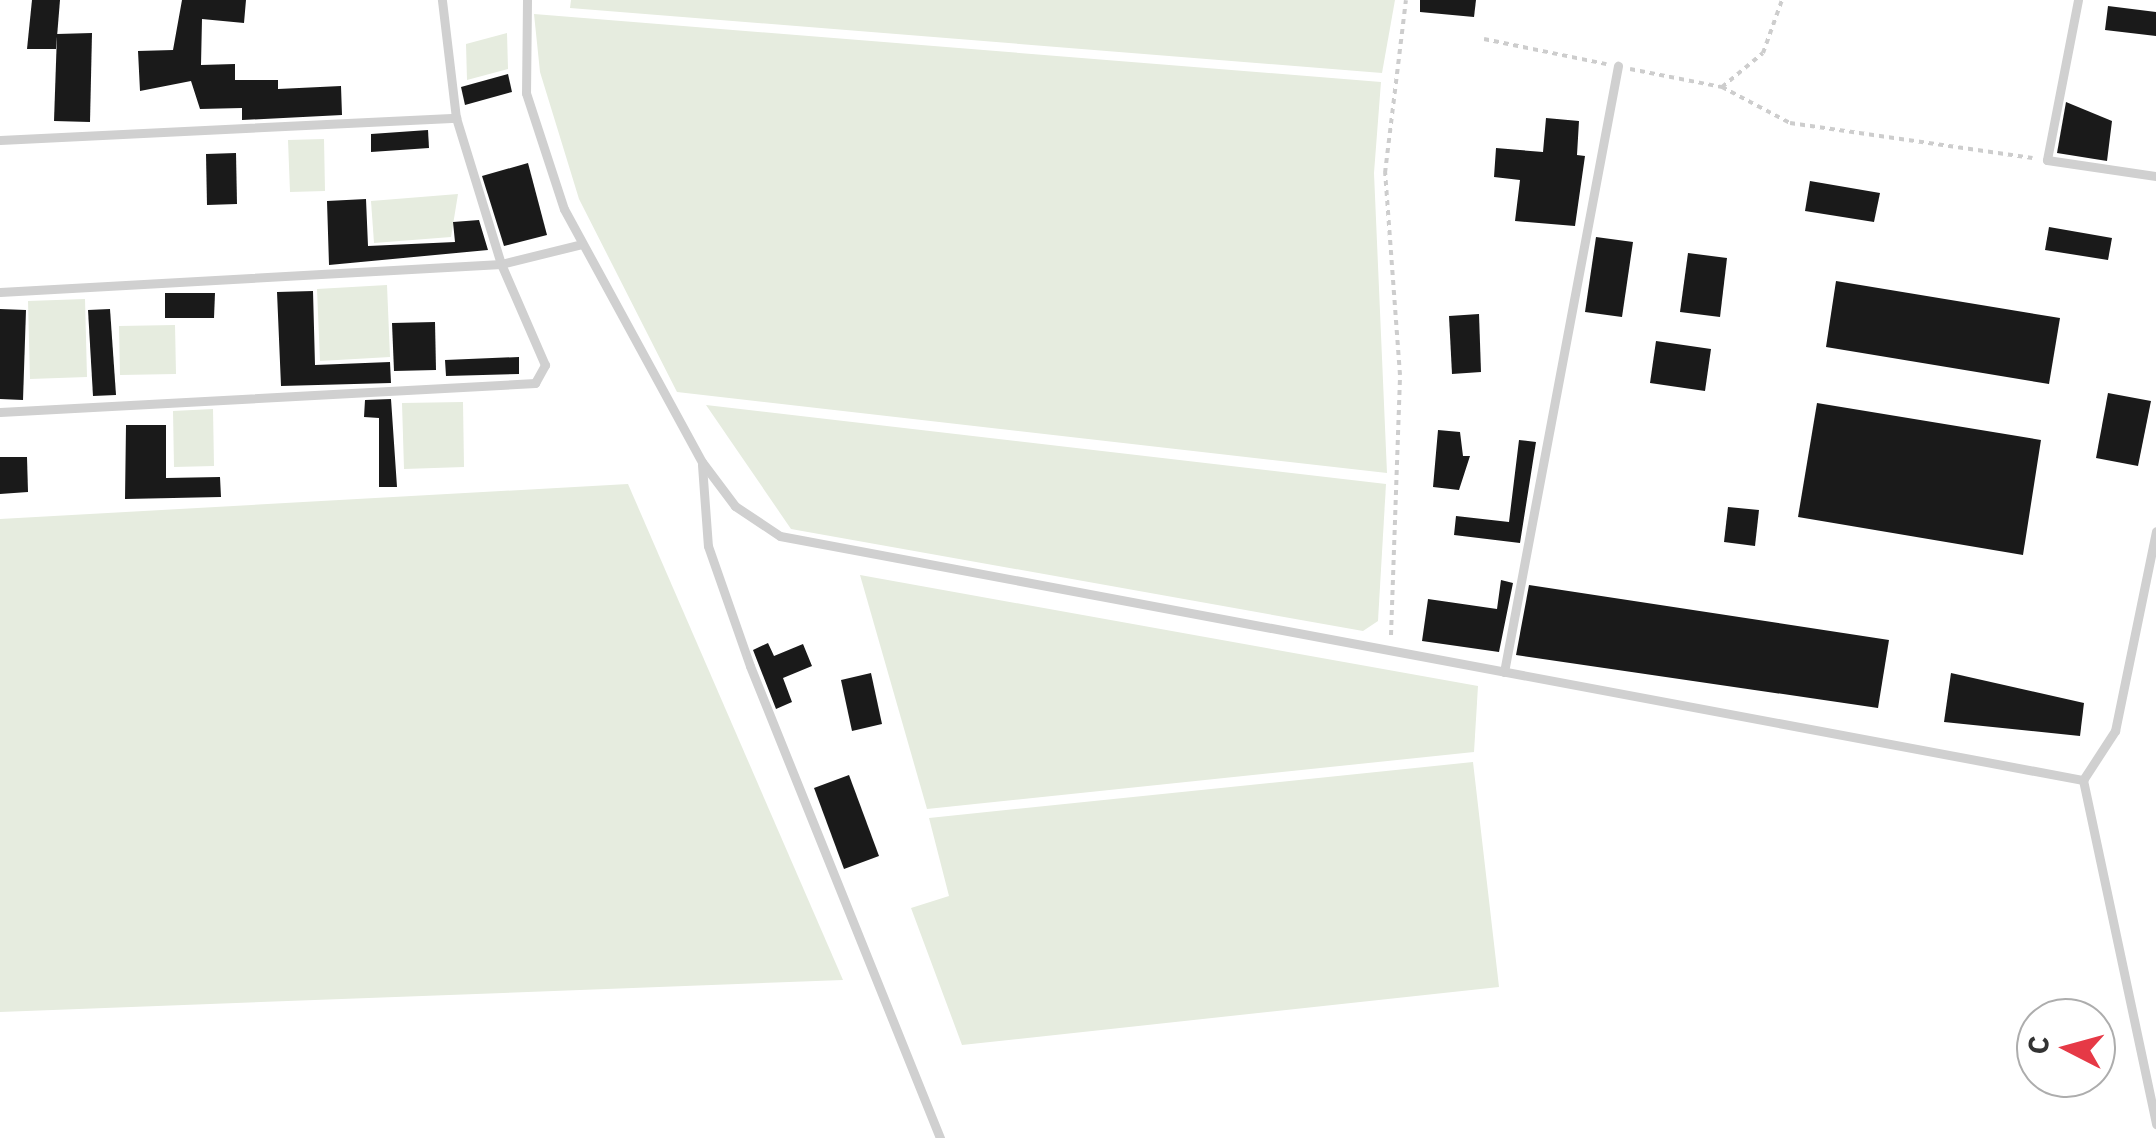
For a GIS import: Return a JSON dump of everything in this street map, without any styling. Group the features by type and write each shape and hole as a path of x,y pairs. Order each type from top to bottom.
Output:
{"lane":[{"path":"0,412 535,383 545,365 501,264 456,118 442,0"},
{"path":"527,0 526,93 582,244 702,462 754,524 812,545 2084,780"},
{"path":"2078,0 2048,160 2156,176"},
{"path":"1504,672 1618,66"},
{"path":"0,140 456,118"},
{"path":"0,292 501,264 582,244"},
{"path":"702,462 708,546 732,617 940,1138"},
{"path":"2156,531 2115,730 2084,780 2156,1124"}],"path":[{"path":"1391,650 1400,375 1385,173 1406,0"},
{"path":"1722,87 1763,53 1782,0"},
{"path":"1484,39 1722,87 1790,124 2048,160"}],"shaded area":[{"path":"571,0 1395,0 1382,73 570,8"},
{"path":"534,14 1381,82 1374,173 1387,473 677,392 579,199 540,72"},
{"path":"507,33 508,69 467,80 466,44"},
{"path":"324,139 325,191 290,192 288,140"},
{"path":"458,194 451,237 374,243 371,201"},
{"path":"387,285 390,357 320,361 317,289"},
{"path":"85,299 87,377 30,379 28,301"},
{"path":"175,325 176,374 120,375 119,326"},
{"path":"463,402 464,467 404,469 402,403"},
{"path":"706,405 1386,484 1378,621 1363,631 791,529"},
{"path":"213,409 214,466 174,467 173,411"},
{"path":"628,484 843,980 0,1012 0,519"},
{"path":"860,575 1478,686 1474,752 927,809"},
{"path":"1473,762 1499,987 962,1045 911,908 949,896 929,818"}],"building":[{"path":"32,0 60,0 56,49 27,49"},
{"path":"182,0 246,0 244,23 202,19 201,65 235,64 235,80 278,80 278,89 341,86 342,115 242,120 242,108 200,109 191,81 140,91 138,51 173,50"},
{"path":"1420,0 1476,0 1474,17 1420,12"},
{"path":"2108,6 2156,12 2156,36 2105,30"},
{"path":"92,33 90,122 54,121 57,34"},
{"path":"508,74 512,92 465,105 461,87"},
{"path":"2066,102 2112,121 2107,161 2057,153"},
{"path":"1546,118 1579,121 1577,155 1585,156 1575,226 1515,221 1520,180 1494,177 1496,148 1543,152"},
{"path":"428,130 429,148 371,152 371,134"},
{"path":"236,153 237,204 207,205 206,154"},
{"path":"528,163 547,235 504,246 482,176"},
{"path":"1810,181 1880,193 1874,222 1805,211"},
{"path":"366,199 368,246 455,242 453,222 479,220 488,250 329,265 327,201"},
{"path":"2049,227 2112,238 2108,260 2045,250"},
{"path":"1596,237 1633,242 1622,317 1585,312"},
{"path":"1688,253 1727,258 1720,317 1680,312"},
{"path":"1836,281 2060,318 2049,384 1826,347"},
{"path":"313,291 315,365 390,362 391,383 281,386 277,292"},
{"path":"165,293 215,293 214,318 165,318"},
{"path":"0,309 26,310 23,400 0,399"},
{"path":"110,309 116,395 93,396 88,310"},
{"path":"1479,314 1481,372 1452,374 1449,316"},
{"path":"435,322 436,370 394,371 392,323"},
{"path":"1656,341 1711,349 1705,391 1650,383"},
{"path":"519,357 519,374 446,376 445,360"},
{"path":"2108,393 2151,401 2138,466 2096,458"},
{"path":"391,399 397,487 379,487 379,418 364,417 365,400"},
{"path":"1817,403 2041,440 2023,555 1798,517"},
{"path":"126,425 166,425 166,478 220,477 221,497 125,499"},
{"path":"1438,430 1460,432 1463,456 1470,456 1459,490 1433,487"},
{"path":"1519,440 1536,442 1520,543 1454,535 1456,516 1509,522"},
{"path":"0,457 27,457 28,492 0,494"},
{"path":"1728,507 1759,510 1755,546 1724,542"},
{"path":"1501,580 1513,583 1499,652 1422,641 1428,599 1497,609"},
{"path":"1529,585 1889,640 1878,708 1516,655"},
{"path":"768,643 774,656 803,644 812,666 783,678 792,702 776,709 753,650"},
{"path":"871,673 882,724 852,731 841,680"},
{"path":"1951,673 2084,703 2080,736 1944,722"},
{"path":"849,775 879,856 844,869 814,788"}]}
